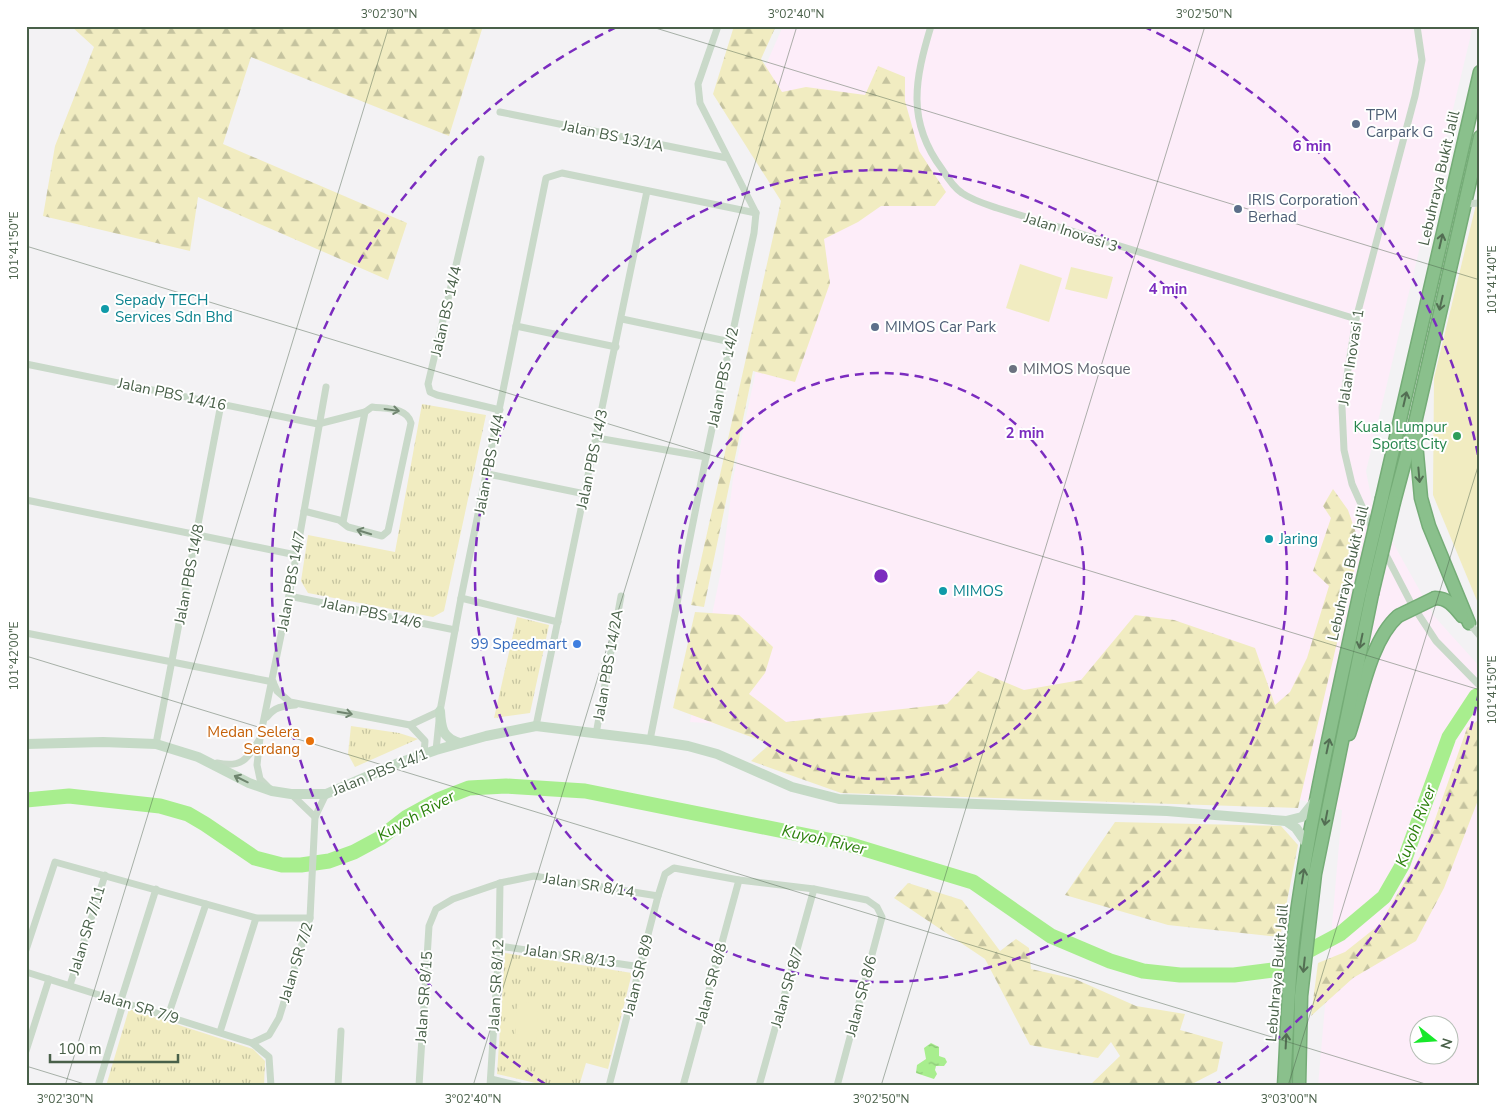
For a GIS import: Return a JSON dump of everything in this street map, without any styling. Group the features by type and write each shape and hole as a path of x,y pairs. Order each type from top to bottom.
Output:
{"highway":[{"name":"Lebuhraya Bukit Jalil","path":"1284,1086 1295,996 1308,845 1317,797 1388,500 1480,72"},
{"name":"Lebuhraya Bukit Jalil","path":"1388,500 1414,427 1463,204 1476,168 1480,137"},
{"path":"1414,427 1421,498 1429,526 1468,623"},
{"name":"Lebuhraya Bukit Jalil","path":"1301,934 1332,785 1366,592"},
{"path":"1332,785 1377,643 1388,625 1398,616 1435,598 1443,598 1453,604 1468,623"},
{"name":"Lebuhraya Bukit Jalil","path":"1295,996 1299,1086"}],"street":[{"path":"718,26 698,84 700,103 756,213"},
{"name":"Jalan Inovasi 3","path":"931,26 918,73 918,116 921,130 935,160 962,193 997,208 1356,318"},
{"name":"Jalan Inovasi 1","path":"1417,26 1422,60 1415,96 1356,318 1342,407 1344,450 1352,484 1365,516 1411,603 1436,641 1480,686"},
{"name":"Jalan BS 13/1A","path":"500,112 727,158"},
{"name":"Jalan BS 14/4","path":"481,160 428,384 430,392 438,395 500,410"},
{"name":"Jalan PBS 14/4","path":"436,750 440,711 461,598 488,474 546,178 562,173 647,191"},
{"path":"647,191 756,213"},
{"name":"Jalan PBS 14/3","path":"536,726 622,320 647,191"},
{"path":"1463,204 1480,203"},
{"name":"Jalan PBS 14/2","path":"650,740 706,457 754,233 756,213"},
{"path":"622,320 731,342"},
{"path":"516,326 616,347"},
{"name":"Jalan PBS 14/16","path":"26,364 318,424"},
{"name":"Jalan PBS 14/7","path":"272,791 260,779 257,765 260,738 273,682 326,387"},
{"name":"Jalan PBS 14/8","path":"156,744 221,404"},
{"path":"304,511 343,522 348,527 382,536 388,530 411,423 405,412 372,407 365,412 318,424"},
{"path":"343,522 365,412"},
{"path":"596,438 706,457"},
{"path":"488,474 585,494"},
{"path":"26,500 296,555"},
{"name":"Jalan PBS 14/6","path":"289,596 455,630"},
{"name":"Jalan PBS 14/2A","path":"596,734 620,596"},
{"path":"461,598 558,622"},
{"path":"1468,623 1480,636"},
{"path":"26,633 273,682 277,691 297,704"},
{"path":"264,720 272,711 283,706 297,704 410,725 440,711 441,729 446,738 461,743"},
{"path":"410,725 425,741 424,754"},
{"name":"Jalan PBS 14/1","path":"26,744 103,742 156,744 212,763 249,783 272,791 291,794 326,794 396,764 436,750 520,728 536,726 650,740 717,754 792,787 839,799 1168,811 1286,821"},
{"name":"Jalan PBS 14/7","path":"212,763 238,764 248,758 260,738"},
{"path":"291,794 315,817"},
{"name":"Jalan SR 7/2","path":"252,1044 269,1035 279,1018 310,918 312,910 315,817 326,794"},
{"path":"1286,821 1302,817 1317,797"},
{"path":"1286,821 1296,828 1308,845"},
{"path":"26,950 55,862 105,874 256,918 310,918"},
{"name":"Jalan SR 8/9","path":"609,1086 665,874 674,868 739,880"},
{"name":"Jalan SR 7/11","path":"70,985 105,874"},
{"name":"Jalan SR 8/14","path":"436,909 453,899 500,883 534,876 658,896"},
{"path":"739,880 814,889"},
{"name":"Jalan SR 8/8","path":"683,1086 739,880"},
{"name":"Jalan SR 8/12","path":"491,1082 499,946 500,883"},
{"path":"98,1086 156,889"},
{"name":"Jalan SR 8/6","path":"814,889 867,900 877,907 882,917 837,1086"},
{"name":"Jalan SR 8/7","path":"759,1086 814,889"},
{"path":"168,1016 206,904"},
{"name":"Jalan SR 8/15","path":"420,1086 429,926 436,909"},
{"path":"220,1032 256,918"},
{"name":"Jalan SR 8/13","path":"499,946 641,966"},
{"name":"Jalan SR 7/9","path":"26,972 123,1001 252,1044"},
{"path":"26,1051 49,979"},
{"path":"338,1086 341,1031"},
{"path":"252,1044 265,1052 269,1057 272,1072 271,1086"},
{"path":"491,1082 520,1086"}],"shaded area":[{"path":"783,26 1473,26 1366,471 1373,507 1434,616 1480,667 1480,1086 1318,1086 1342,810 1276,794 863,732 690,722 722,566 733,479 791,204 746,110"}],"green space":[{"path":"71,26 483,26 449,136 251,57 223,144 407,223 388,280 198,197 190,251 43,216 55,146 94,47"},
{"path":"734,26 776,26 761,59 782,92 806,87 865,95 878,66 905,77 905,101 919,151 946,192 935,206 881,206 858,222 824,239 830,283 795,382 753,371 704,607 691,605 781,201 713,94"},
{"name":"Kuala Lumpur Sports City","path":"1480,188 1480,608 1433,495 1434,378"},
{"path":"1020,264 1062,278 1049,322 1006,308"},
{"path":"1071,267 1113,277 1107,299 1065,289"},
{"path":"422,404 486,415 444,611 433,617 308,593 301,581 308,535 395,552"},
{"path":"1333,489 1348,510 1360,545 1298,808 841,793 751,761 770,744 673,708 695,612 739,615 773,647 765,673 749,694 786,722 947,704 978,671 1024,690 1081,680 1135,615 1174,620 1255,648 1275,705 1290,692 1307,658 1329,586 1313,571 1331,518 1323,506"},
{"path":"517,617 549,625 530,713 494,718"},
{"path":"1480,719 1480,795 1444,888 1416,941 1353,978 1311,1016 1318,963 1345,952 1379,925 1425,848 1467,728"},
{"path":"351,726 399,733 418,739 355,767 348,754"},
{"path":"1115,822 1281,826 1298,845 1280,937 1168,925 1065,895"},
{"path":"908,883 962,900 1000,951 1016,939 1029,948 1031,969 1075,979 1136,1006 1185,1014 1180,1030 1223,1042 1217,1071 1194,1083 1193,1086 1089,1086 1120,1056 1111,1042 1098,1058 1030,1045 985,959 894,898"},
{"path":"505,953 632,973 608,1069 586,1063 579,1086 548,1086 497,1074"},
{"path":"517,1002 538,1003 536,1042 515,1041"},
{"path":"129,1009 253,1049 265,1061 264,1086 106,1086"}],"water":[{"path":"931,1043 939,1047 939,1056 945,1058 947,1062 944,1066 936,1066 937,1074 934,1079 916,1073 917,1065 926,1059 924,1048"}],"waterway":[{"name":"Kuyoh River","path":"26,800 69,796 160,806 188,814 255,858 282,865 301,865 329,861 354,852 380,838 407,817 438,800 469,788 506,786 585,791 848,844 973,882 1051,936 1110,961 1143,971 1180,975 1234,975 1273,970 1340,934 1384,897 1403,864 1449,737 1476,696 1480,695"}],"place":[{"name":"TPM Carpark G","path":"1356,124"},
{"name":"IRIS Corporation Berhad","path":"1238,209"},
{"name":"Sepady TECH Services Sdn Bhd","path":"105,309"},
{"name":"MIMOS Car Park","path":"875,327"},
{"name":"MIMOS Mosque","path":"1013,369"},
{"name":"Kuala Lumpur Sports City","path":"1457,436"},
{"name":"Jaring","path":"1269,539"},
{"name":"MIMOS","path":"943,591"},
{"name":"99 Speedmart","path":"577,644"},
{"name":"Medan Selera Serdang","path":"310,741"}]}
